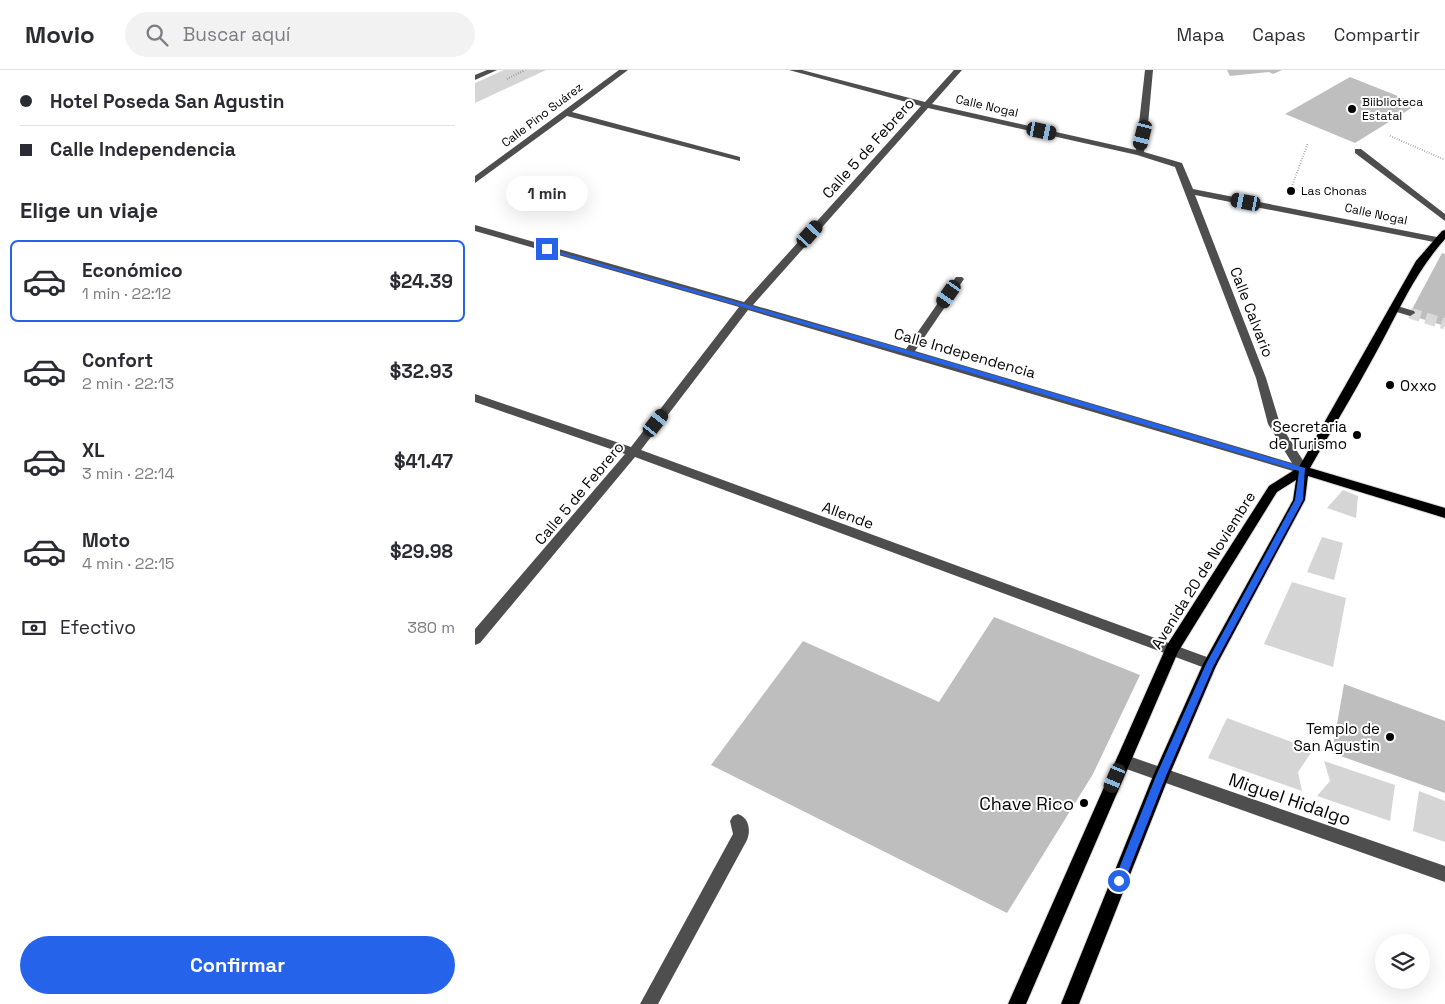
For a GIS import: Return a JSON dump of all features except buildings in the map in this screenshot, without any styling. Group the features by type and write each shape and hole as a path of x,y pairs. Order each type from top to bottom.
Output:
{"main road":[{"name":"Avenida 20 de Noviembre","path":"1070,1004 1161,776 1210,664 1299,500 1303,470 1421,261 1442,236"},
{"name":"Avenida 20 de Noviembre","path":"1017,1004 1172,649 1273,489 1303,470"},
{"name":"Calle Independencia","path":"1303,470 1445,513"}],"street":[{"path":"475,78 493,70"},
{"name":"Calle Pino Suárez","path":"475,180 624,70"},
{"name":"Calle Nogal","path":"793,70 926,105 1176,162"},
{"path":"822,77 829,70"},
{"name":"Calle 5 de Febrero","path":"475,639 633,452 745,306 958,70"},
{"path":"1139,153 1143,135 1149,70"},
{"path":"565,113 737,159"},
{"path":"1359,151 1445,218"},
{"name":"Calle Calvario","path":"1176,162 1181,168 1261,378 1274,424 1303,470"},
{"name":"Calle Nogal","path":"1190,191 1442,236"},
{"name":"Calle Independencia","path":"475,228 1303,470"},
{"path":"908,353 959,279"},
{"path":"1394,308 1410,313"},
{"name":"Allende","path":"475,398 633,452 1210,664"},
{"name":"Miguel Hidalgo","path":"1123,761 1161,776 1445,874"},
{"path":"649,1004 741,835 741,825 738,820"}],"path":[{"path":"1390,136 1445,160"},
{"path":"1283,209 1309,143"}],"shaded area":[{"path":"504,70 546,70 475,103 475,83"},
{"path":"1343,490 1358,496 1356,518 1327,508"},
{"path":"1322,537 1343,543 1334,580 1307,572"},
{"path":"1292,582 1346,598 1333,667 1264,644"},
{"path":"1227,718 1313,750 1298,772 1302,791 1208,758"},
{"path":"1324,761 1395,785 1390,821 1317,796 1330,781"},
{"path":"1419,791 1445,801 1445,842 1413,831"}],"tunnel":[{"path":"1410,313 1445,324"}],"place":[{"name":"Biiblioteca Estatal","path":"1352,109"},
{"name":"Las Chonas","path":"1291,191"},
{"name":"Oxxo","path":"1390,385"},
{"name":"Secretaria de Turismo","path":"1357,435"},
{"name":"Templo de San Agustin","path":"1390,737"},
{"name":"Chave Rico","path":"1084,803"}],"route":[{"path":"547,249 951,364 1303,470 1299,500 1210,664 1161,776 1119,881"}]}
